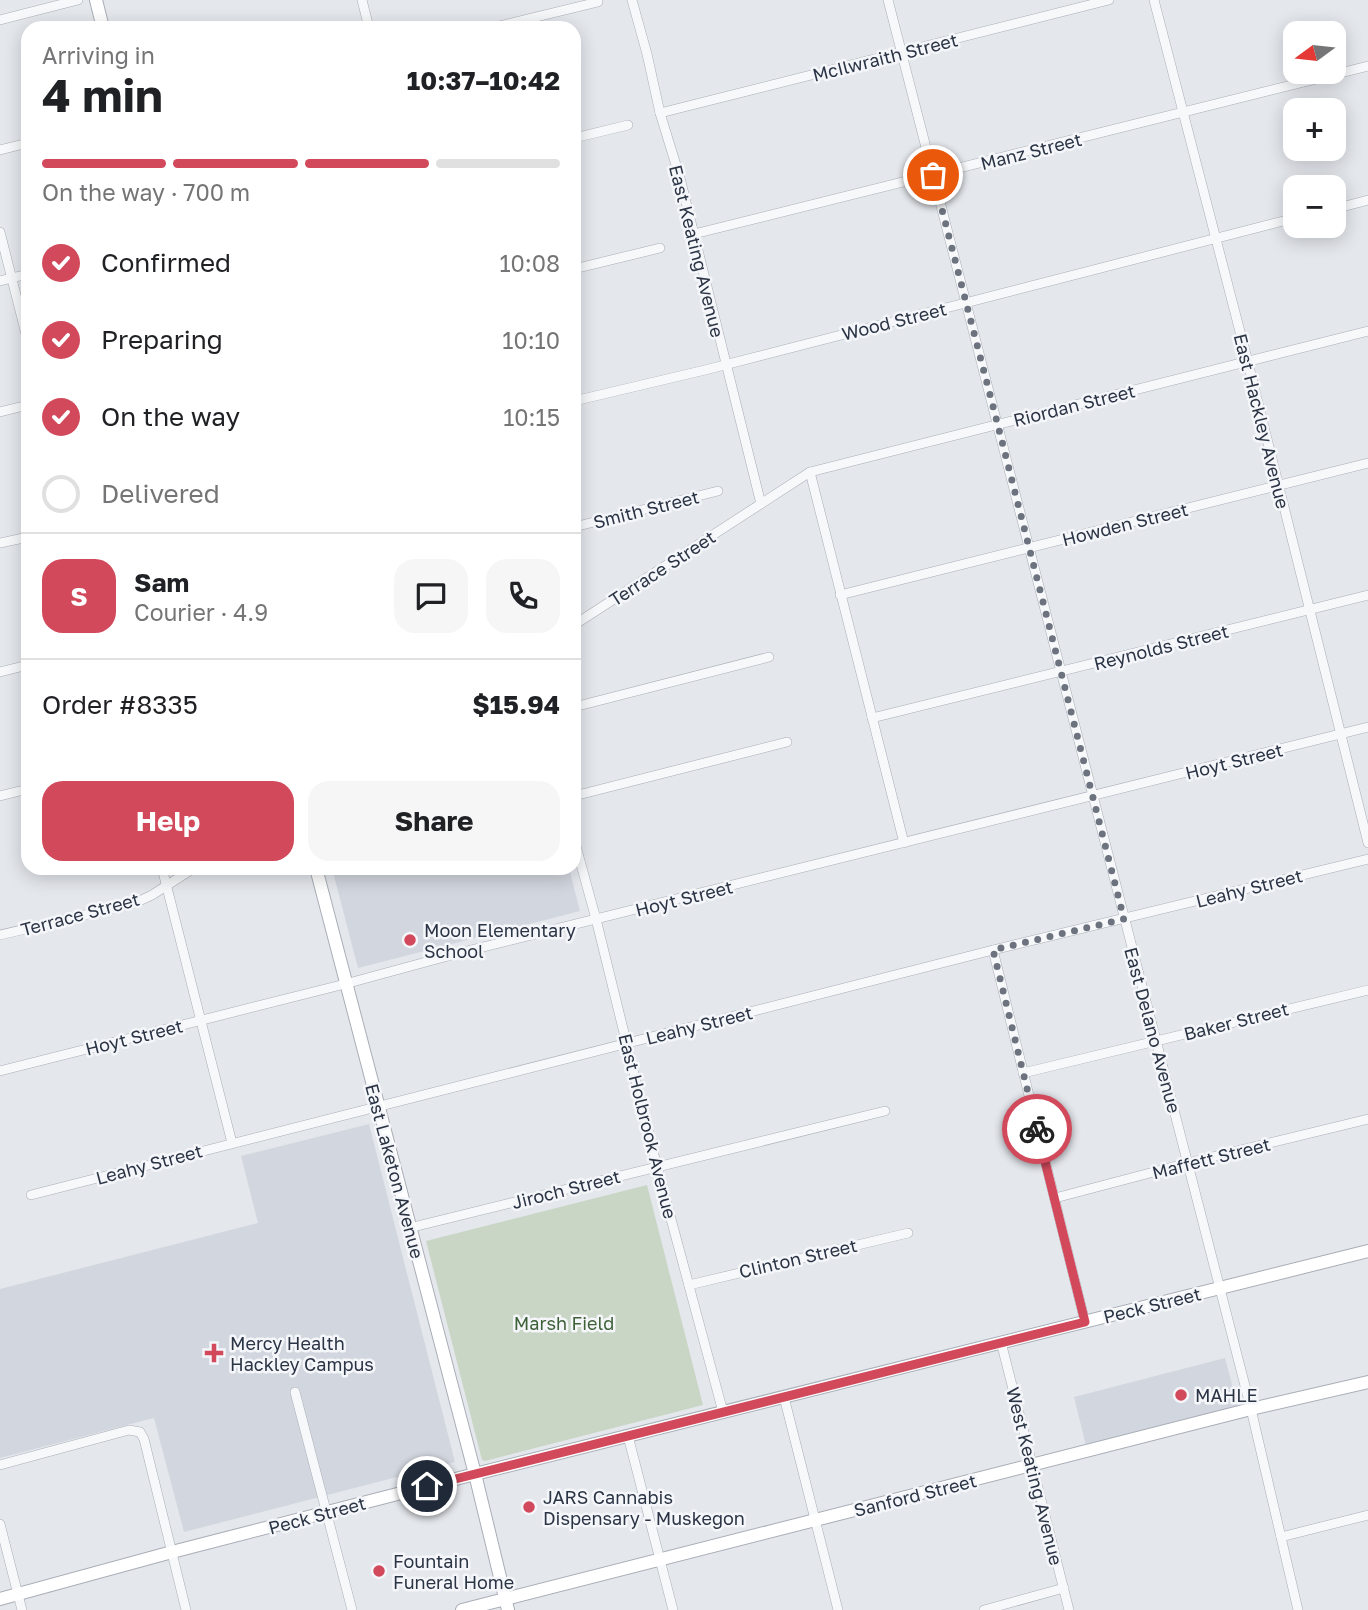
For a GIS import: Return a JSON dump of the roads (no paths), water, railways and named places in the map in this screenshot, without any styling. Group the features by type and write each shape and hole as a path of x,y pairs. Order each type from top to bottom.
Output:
{"street":[{"path":"0,20 78,0"},
{"path":"96,0 101,21"},
{"path":"362,0 367,21"},
{"name":"East Keating Avenue","path":"632,0 660,113 680,178 761,503"},
{"name":"East Delano Avenue","path":"888,0 1220,1287 1298,1610"},
{"name":"McIlwraith Street","path":"660,113 1109,0"},
{"name":"East Hackley Avenue","path":"1154,0 1248,361 1368,843"},
{"path":"520,21 597,2"},
{"name":"Manz Street","path":"694,234 1368,66"},
{"path":"581,136 628,125"},
{"path":"0,150 21,145"},
{"path":"1346,206 1368,200"},
{"name":"Wood Street","path":"581,399 1283,221"},
{"path":"0,232 21,314"},
{"path":"581,267 660,248"},
{"path":"0,281 21,276"},
{"name":"Riordan Street","path":"750,511 810,472 1368,331"},
{"path":"0,412 21,407"},
{"name":"Howden Street","path":"840,595 1368,463"},
{"path":"810,472 904,843"},
{"name":"Smith Street","path":"581,525 718,491"},
{"name":"Terrace Street","path":"581,620 750,511"},
{"path":"0,544 21,539"},
{"name":"Reynolds Street","path":"872,719 1368,595"},
{"path":"581,705 769,657"},
{"path":"0,672 21,667"},
{"name":"Hoyt Street","path":"0,1072 459,953 1368,727"},
{"path":"581,794 787,742"},
{"path":"0,796 21,791"},
{"name":"Leahy Street","path":"31,1195 993,950 1368,859"},
{"name":"East Holbrook Avenue","path":"581,864 657,1167 723,1412"},
{"path":"164,875 232,1143"},
{"name":"Terrace Street","path":"0,935 135,903 184,875"},
{"name":"East Laketon Avenue","path":"318,875 507,1604"},
{"path":"993,950 1085,1322"},
{"name":"Baker Street","path":"1023,1073 1368,990"},
{"name":"Jiroch Street","path":"409,1228 885,1111"},
{"name":"Maffett Street","path":"1055,1198 1368,1119"},
{"name":"Clinton Street","path":"689,1285 908,1233"},
{"name":"Peck Street","path":"0,1599 475,1474 1368,1251"},
{"name":"West Keating Avenue","path":"1001,1342 1069,1610"},
{"name":"Sanford Street","path":"463,1610 507,1604 661,1559 1251,1409 1368,1382"},
{"path":"295,1392 352,1610"},
{"path":"784,1397 838,1610"},
{"path":"0,1465 130,1430 140,1432 145,1439 187,1610"},
{"path":"628,1436 673,1610"},
{"path":"1281,1537 1368,1515"},
{"path":"0,1524 22,1610"},
{"path":"984,1610 1064,1588"}],"place":[{"name":"Moon Elementary School","path":"410,940"},
{"name":"Mercy Health Hackley Campus","path":"214,1353"},
{"name":"MAHLE","path":"1181,1395"},
{"name":"JARS Cannabis Dispensary - Muskegon","path":"529,1507"},
{"name":"Fountain Funeral Home","path":"379,1571"}],"park label":[{"name":"Marsh Field","path":"564,1323"}]}
